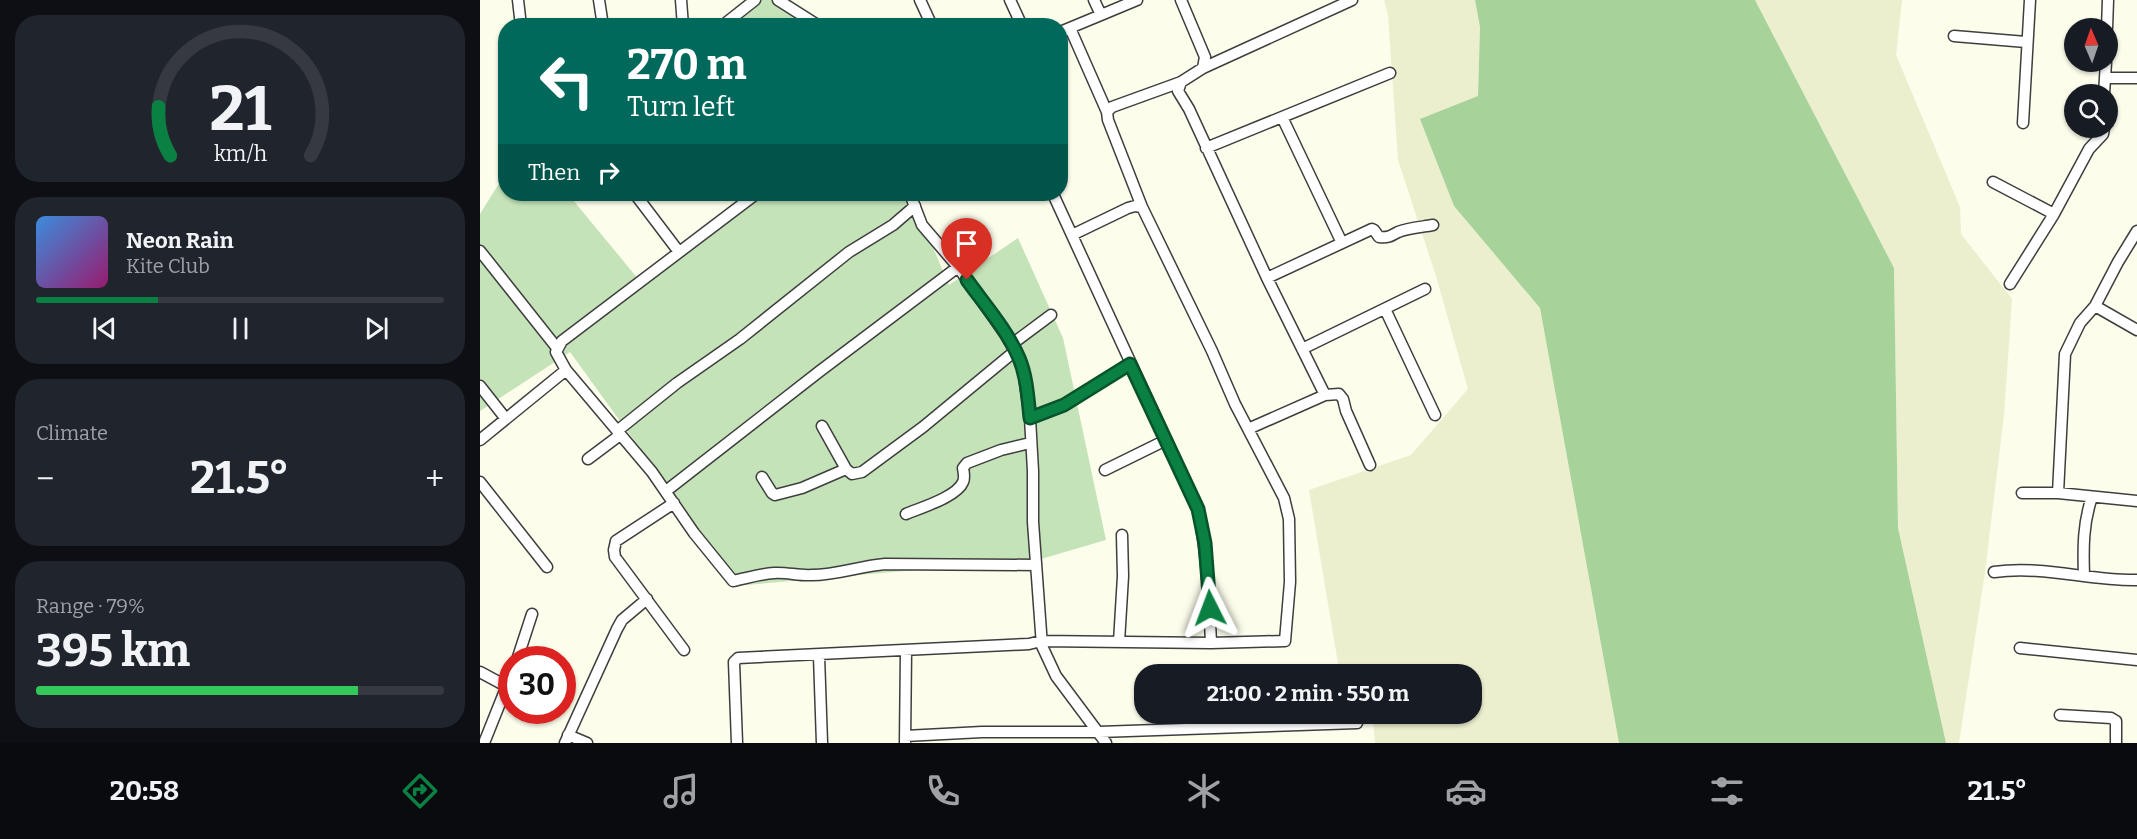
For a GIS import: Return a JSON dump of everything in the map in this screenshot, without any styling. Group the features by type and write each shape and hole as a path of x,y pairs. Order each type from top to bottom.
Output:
{"street":[{"path":"518,0 520,18"},
{"path":"600,0 602,18"},
{"path":"681,0 682,18"},
{"path":"732,18 755,0"},
{"path":"778,0 806,18"},
{"path":"920,0 928,18"},
{"path":"1010,0 1018,18"},
{"path":"1094,0 1101,15"},
{"path":"1068,29 1137,0"},
{"path":"1181,0 1205,57 1203,68"},
{"path":"1107,112 1112,107 1181,82 1203,68 1352,0"},
{"path":"2022,123 2030,0"},
{"path":"2107,18 2108,0"},
{"path":"737,743 735,660 1029,644 1041,641 1211,643 1283,642 1287,638 1290,582 1289,519 1284,498 1248,429 1142,207 1108,120 1107,112 1068,36"},
{"path":"1954,36 2026,42"},
{"path":"2105,84 2106,72"},
{"path":"1206,148 1390,73"},
{"path":"2106,78 2137,78"},
{"path":"1181,82 1178,91 1189,109 1267,278 1325,395"},
{"path":"1282,117 1342,243"},
{"path":"2010,284 2054,213 2089,149 2099,138"},
{"path":"1993,182 2054,213"},
{"path":"640,201 679,252"},
{"path":"742,201 562,341 555,352 566,370 652,472 694,533 734,581 750,576 776,573 812,575 839,573 862,566 885,564 1036,565"},
{"path":"913,201 922,225 958,267 1013,348 1023,369 1030,418 1033,471 1032,522 1041,641 1056,676 1106,743"},
{"path":"1056,201 1198,509 1203,532 1209,590 1211,643"},
{"path":"588,459 677,383 740,339 849,252 893,225 915,206"},
{"path":"1072,235 1128,208 1142,207"},
{"path":"1267,278 1372,230 1379,237 1384,238 1391,237 1398,232 1433,225"},
{"path":"2058,493 2065,354 2080,323 2095,306 2137,231"},
{"path":"480,251 557,348"},
{"path":"666,491 820,370 958,267"},
{"path":"1302,349 1425,289"},
{"path":"2095,306 2137,330"},
{"path":"1385,309 1435,415"},
{"path":"822,426 846,469 852,474 862,472 923,427 1051,315"},
{"path":"1030,418 1064,405 1130,364"},
{"path":"480,440 566,370"},
{"path":"480,386 506,419"},
{"path":"1248,429 1325,395 1339,394 1370,465"},
{"path":"1105,470 1166,440"},
{"path":"906,514 941,500 960,488 964,480 963,468 967,463 1001,450 1030,443"},
{"path":"762,477 775,495 802,488 846,469"},
{"path":"480,482 547,567"},
{"path":"2022,493 2137,498"},
{"path":"2084,576 2085,518 2092,497"},
{"path":"674,503 616,541 614,545 615,557 684,650"},
{"path":"1119,642 1123,576 1122,535"},
{"path":"1994,572 2037,570 2111,580 2137,580"},
{"path":"587,743 567,739 622,620 647,599"},
{"path":"522,646 532,614"},
{"path":"2020,648 2137,660"},
{"path":"906,651 905,740 982,732 1099,732 1328,724"},
{"path":"819,656 822,743"},
{"path":"480,672 498,682"},
{"path":"484,743 498,707"},
{"path":"2060,715 2111,718 2116,721 2116,743"}],"green space":[{"path":"755,0 776,0 801,18 736,18"},
{"path":"1384,0 1475,0 1480,27 1478,97 1421,119 1454,206 1540,308 1619,743 1375,743 1373,724 1482,724 1482,664 1338,664 1309,490 1411,455 1468,389 1436,276 1398,160 1388,15"},
{"path":"1475,0 1755,0 1894,268 1898,528 1946,743 1619,743 1540,308 1454,206 1420,119 1478,96 1480,27"},
{"path":"1755,0 1902,0 1896,55 1960,207 1961,234 2012,299 2004,415 1985,572 1959,743 1946,743 1898,528 1894,268"},
{"path":"498,185 498,201 574,201 644,286 751,201 913,201 949,285 1018,238 1063,338 1106,540 1041,559 746,585 712,548 570,352 480,411 480,214"}],"route":[{"path":"967,280 1012,344 1019,358 1023,369 1030,418 1064,405 1130,364 1198,509 1205,543 1210,608"}]}
